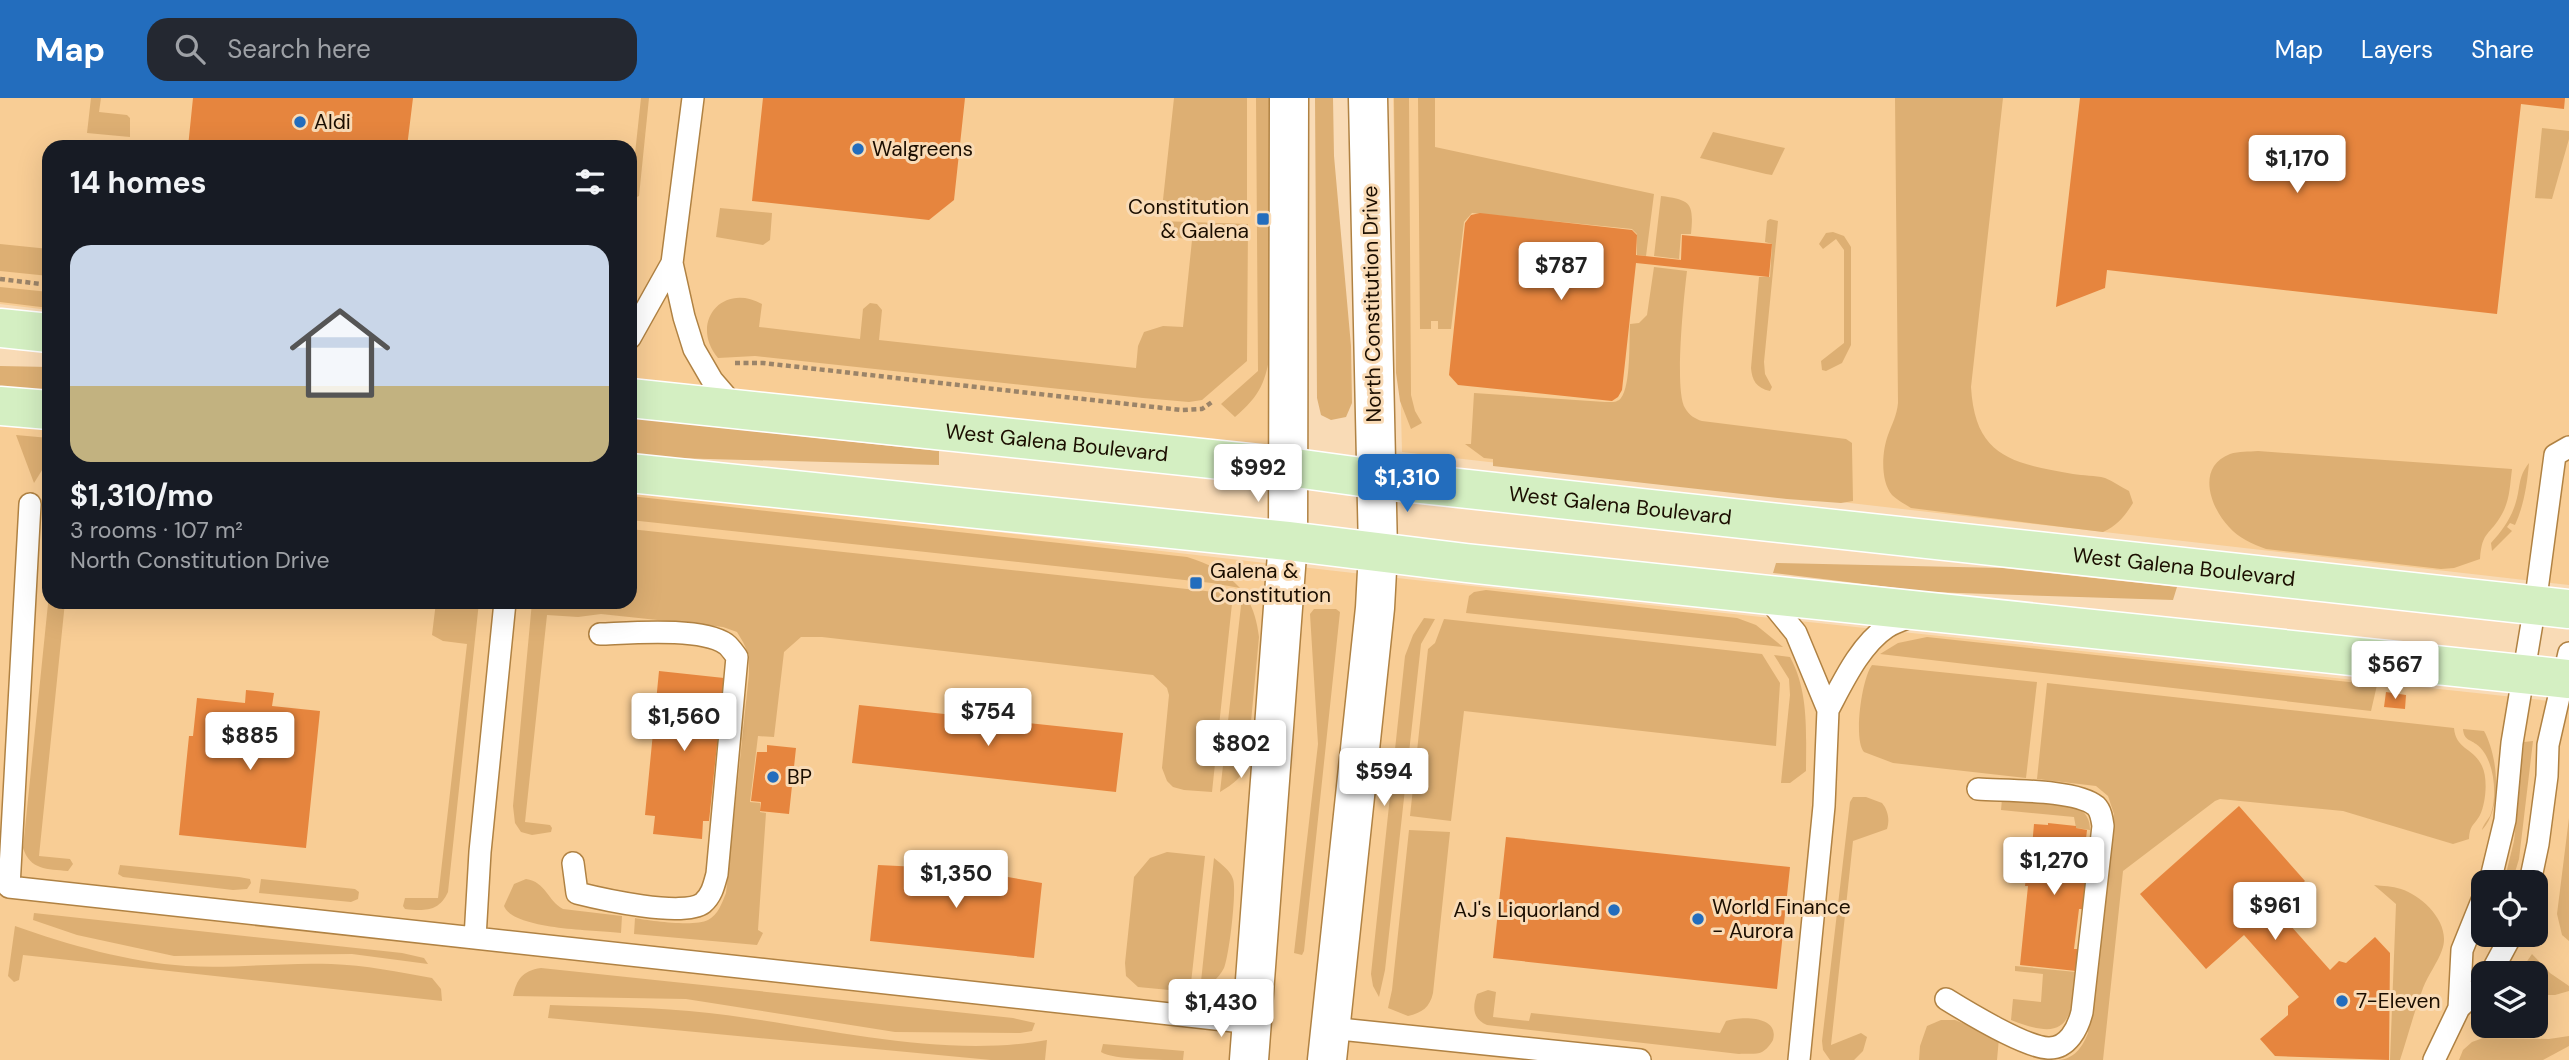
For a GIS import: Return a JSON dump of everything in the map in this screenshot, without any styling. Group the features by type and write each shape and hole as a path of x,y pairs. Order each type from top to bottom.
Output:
{"main road":[{"path":"0,328 42,332"},
{"name":"West Galena Boulevard","path":"637,399 1288,467 1376,479 2552,607"},
{"path":"0,406 42,409"},
{"path":"637,474 2524,674 2567,670"}],"street":[{"path":"1251,1042 1288,541 1289,98"},
{"name":"North Constitution Drive","path":"1328,1044 1375,608 1378,552 1368,98"}],"lane":[{"path":"693,98 672,263 694,349 712,380 737,410"},
{"path":"637,326 672,263"},
{"path":"2493,870 2505,820 2512,743 2524,674 2552,607 2555,455 2569,447"},
{"path":"30,504 9,887 475,938 1251,1042"},
{"path":"1764,594 1796,634 1828,710 1824,806 1799,1060"},
{"path":"475,938 480,852 504,609"},
{"path":"1828,710 1857,661 1872,642 1887,628 1923,611"},
{"path":"573,863 577,893 671,909 700,906 712,894 717,874 737,657 727,644 705,637 661,631 600,634"},
{"path":"2532,870 2541,817 2548,745 2567,670"},
{"path":"1946,999 1981,1021 2047,1048 2060,1045 2070,1037 2078,1028 2082,1012 2102,816 2097,807 2072,795 1978,789"},
{"path":"2459,1007 2462,950 2471,928"},
{"path":"2434,1060 2459,1007 2471,996"},
{"path":"1328,1044 1640,1060"}],"path":[{"path":"0,279 42,284"},
{"path":"702,363 763,363 1181,410 1202,409 1212,402"}],"shaded area":[{"path":"0,98 1266,98 1272,447 637,381 637,140 42,140 42,309 0,304"},
{"path":"91,98 101,98 99,112 127,115 130,118 130,137 87,133"},
{"path":"641,98 649,98 637,197 637,140"},
{"path":"1174,98 1247,98 1247,215 1168,212 1162,209"},
{"path":"1256,98 1271,98 1271,348 1261,387 1251,402 1235,417 1221,404 1258,371"},
{"path":"1315,98 1333,98 1334,156 1351,346 1352,403 1346,417 1331,420 1321,415 1317,398"},
{"path":"1393,98 2569,98 2569,585 1402,452"},
{"path":"1394,98 1409,98 1411,395 1415,411 1422,423 1411,429 1400,401 1396,373"},
{"path":"1418,98 1435,98 1435,147 1654,194 1646,256 1637,255 1637,234 1632,229 1472,213 1464,222 1451,329 1438,329 1438,321 1431,321 1431,329 1420,329"},
{"path":"1895,98 2003,98 1971,387 1974,410 1980,429 2001,453 2032,466 2105,478 2129,491 2133,503 2120,520 2103,532 1911,508 1894,497 1888,489 1883,457 1898,403"},
{"path":"2542,128 2569,131 2552,199 2535,198"},
{"path":"1713,132 1785,148 1772,175 1766,174 1700,158"},
{"path":"1661,196 1679,199 1691,209 1691,234 1681,234 1679,259 1654,256"},
{"path":"720,208 772,213 770,240 763,245 716,237"},
{"path":"1160,221 1248,224 1247,361 1202,400 1189,402 1143,398 755,356 718,358 710,345 707,332 714,310 723,302 734,298 762,304 759,327 860,339 863,309 870,303 877,304 882,310 879,340 1136,368 1138,346 1144,332 1163,326 1183,327 1192,240 1161,235"},
{"path":"1767,221 1778,221 1764,362 1765,374 1772,387 1770,391 1756,383 1751,368 1759,277 1770,277 1772,244 1765,242"},
{"path":"1833,232 1844,236 1851,247 1851,345 1842,363 1826,371 1822,370 1821,361 1844,343 1844,250 1836,239 1823,249 1819,244 1826,233"},
{"path":"0,244 42,248 42,275 0,271"},
{"path":"1654,267 1687,271 1680,383 1688,413 1702,421 1846,439 1852,443 1853,501 1841,503 1787,499 1493,466 1493,459 1484,458 1465,444 1471,444 1474,393 1605,402 1619,400 1624,392 1628,373 1630,324 1639,323 1647,315"},
{"path":"0,287 42,291 42,307 0,302"},
{"path":"0,366 42,367 42,391 0,387"},
{"path":"0,418 42,423 42,609 637,609 637,491 1406,579 2569,703 2569,1060 0,1060"},
{"path":"637,419 939,451 939,465 672,458 637,454"},
{"path":"16,435 42,437 42,470 34,483"},
{"path":"2258,451 2512,469 2507,503 2485,538 2480,559 2454,568 2441,569 2266,549 2241,537 2229,527 2216,509 2210,478 2219,460 2230,454"},
{"path":"2529,463 2525,495 2515,525 2510,523 2507,527 2512,531 2492,551 2491,543 2511,516 2521,478"},
{"path":"637,497 1187,557 1216,569 1240,588 637,521"},
{"path":"637,530 1233,594 1212,792 1184,790 1173,787 1167,781 1162,768 1169,695 1167,688 1153,675 822,637 801,637 784,652 774,737 758,736 750,802 760,803 760,812 766,813 758,930 763,933 757,945 634,934 635,918 683,923 708,920 717,912 726,893 749,674 749,655 737,632 723,627 601,614 578,617 547,615 525,822 550,825 551,832 532,835 521,832 515,823 513,806 531,609 637,609"},
{"path":"1776,563 2002,568 2177,587 2173,600 1929,592 1773,573"},
{"path":"1486,590 1737,618 1756,625 1783,647 1466,613 1469,596 1474,592"},
{"path":"1242,597 1246,597 1251,606 1259,637 1247,764 1236,780 1220,792"},
{"path":"47,609 64,609 39,856 70,859 73,864 68,871 46,869 30,861 23,848"},
{"path":"435,609 478,609 448,892 435,907 412,910 403,906 405,898 438,898 467,644 443,641 432,635"},
{"path":"1314,609 1336,609 1340,612 1302,955 1294,953 1318,744 1310,614"},
{"path":"1424,618 1435,619 1421,644 1385,970 1379,997 1371,974 1405,656 1413,635"},
{"path":"1444,619 1762,654 1780,683 1776,746 1464,711 1451,821 1410,816 1428,649 1435,643"},
{"path":"1927,637 2377,685 2371,711 1880,654 1898,643"},
{"path":"1774,655 1790,657 1801,684 1803,698 1806,771 1790,783 1781,783 1790,695 1789,679"},
{"path":"1872,665 2037,682 2026,778 1893,763 1864,752 1859,735 1860,708 1865,682"},
{"path":"2047,683 2454,728 2458,741 2474,755 2484,771 2484,804 2471,828 2469,839 2453,844 2343,811 2220,799 2215,801 2123,871 2103,1060 2058,1060 2077,1052 2088,1033 2114,814 2108,796 2096,786 2037,779"},
{"path":"2463,729 2484,731 2493,754 2496,796 2489,820 2482,830 2490,816 2494,799 2491,767 2482,750 2466,737"},
{"path":"2533,741 2519,859 2516,870 2507,870 2514,841 2524,742"},
{"path":"1853,797 1866,797 1882,803 1888,822 1887,829 1853,841 1831,1045 1861,1033 1867,1037 1863,1051 1854,1060 1830,1060 1823,1050 1822,1041 1850,802"},
{"path":"2002,799 2077,807 2087,817 2090,830 2076,828 2074,817 2001,810"},
{"path":"2569,818 2569,941 2562,935 2557,914"},
{"path":"1409,830 1450,832 1433,993 1425,1009 1408,1016 1388,1008"},
{"path":"1167,852 1205,856 1190,992 1138,987 1126,976 1134,877 1150,858"},
{"path":"1214,858 1228,870 1233,879 1232,924 1224,968 1214,981 1200,991"},
{"path":"120,865 239,877 250,879 251,883 247,889 233,890 123,877 118,874"},
{"path":"261,879 355,889 359,892 358,899 351,902 259,893"},
{"path":"526,879 542,887 563,909 622,916 621,933 538,924 511,914 504,906 514,884"},
{"path":"2374,885 2398,888 2418,898 2434,912 2443,930 2442,950 2423,988 2400,1060 2390,1060 2396,904"},
{"path":"34,913 402,953 424,958 428,964 352,954 174,956 77,935 33,920"},
{"path":"15,926 99,952 164,964 204,967 331,964 395,971 432,978 441,989 442,1001 23,955 19,980 14,982 8,976"},
{"path":"2532,954 2539,961 2527,961"},
{"path":"2015,966 2076,972 2072,1005 2063,1024 2044,1029 2011,1020 2013,999 2041,1002 2043,974 2015,971"},
{"path":"541,968 1013,1018 1035,1023 1032,1031 1020,1033 895,1032 686,999 513,996 521,977 529,971"},
{"path":"2548,971 2569,986 2569,991 2548,995"},
{"path":"1488,990 1496,992 1493,1017 1529,1021 1531,1013 1720,1033 1726,1021 1749,1018 1771,1026 1774,1032 1773,1040 1762,1052 1739,1054 1487,1025 1476,1016 1474,1004 1477,994"},
{"path":"550,1005 709,1013 921,1043 1006,1045 1047,1040 1045,1060 991,1060 548,1018"},
{"path":"1941,1020 1955,1020 1999,1038 1997,1060 1919,1060 1920,1046 1927,1026"},
{"path":"2569,1036 2569,1046 2543,1060 2459,1060 2463,1050 2472,1042 2483,1038 2549,1039"},
{"path":"1103,1044 1184,1051 1183,1060 1116,1057 1101,1052"}],"building":[{"name":"Aldi","path":"193,98 413,98 408,140 189,140"},
{"name":"Walgreens","path":"763,98 965,98 954,200 929,220 752,201"},
{"path":"2080,98 2565,98 2564,109 2521,104 2497,314 2107,270 2105,288 2056,307"},
{"path":"1480,213 1632,230 1637,235 1636,255 1681,260 1682,235 1772,244 1769,277 1636,263 1622,390 1612,401 1458,385 1449,375 1465,223 1471,215"},
{"path":"659,671 724,678 709,821 703,821 702,839 653,834 655,816 645,815"},
{"path":"246,690 274,693 272,706 320,711 306,848 179,835 189,736 193,736 197,698 245,703"},
{"path":"2386,692 2406,695 2405,709 2384,707"},
{"name":"BP","path":"859,705 1123,733 1116,792 852,763"},
{"name":"BP","path":"767,745 796,748 789,814 760,811 761,802 751,801 757,752 767,752"},
{"path":"2239,806 2305,881 2275,908 2330,970 2339,961 2346,963 2375,937 2390,953 2389,1060 2275,1056 2260,1039 2288,1015 2288,1006 2299,997 2244,935 2206,969 2140,894"},
{"path":"2048,823 2087,830 2081,882 2086,882 2083,909 2079,909 2074,949 2079,949 2076,971 2020,965 2028,886 2025,886 2034,824"},
{"path":"1506,837 1790,867 1777,989 1493,958"},
{"path":"878,865 961,869 1042,883 1034,958 870,941"}],"place":[{"name":"Aldi","path":"300,122"},
{"name":"Walgreens","path":"858,149"},
{"name":"Constitution & Galena","path":"1263,219"},
{"name":"Galena & Constitution","path":"1196,583"},
{"name":"BP","path":"773,777"},
{"name":"AJ's Liquorland","path":"1614,910"},
{"name":"World Finance - Aurora","path":"1698,919"},
{"name":"7-Eleven","path":"2342,1001"}]}
